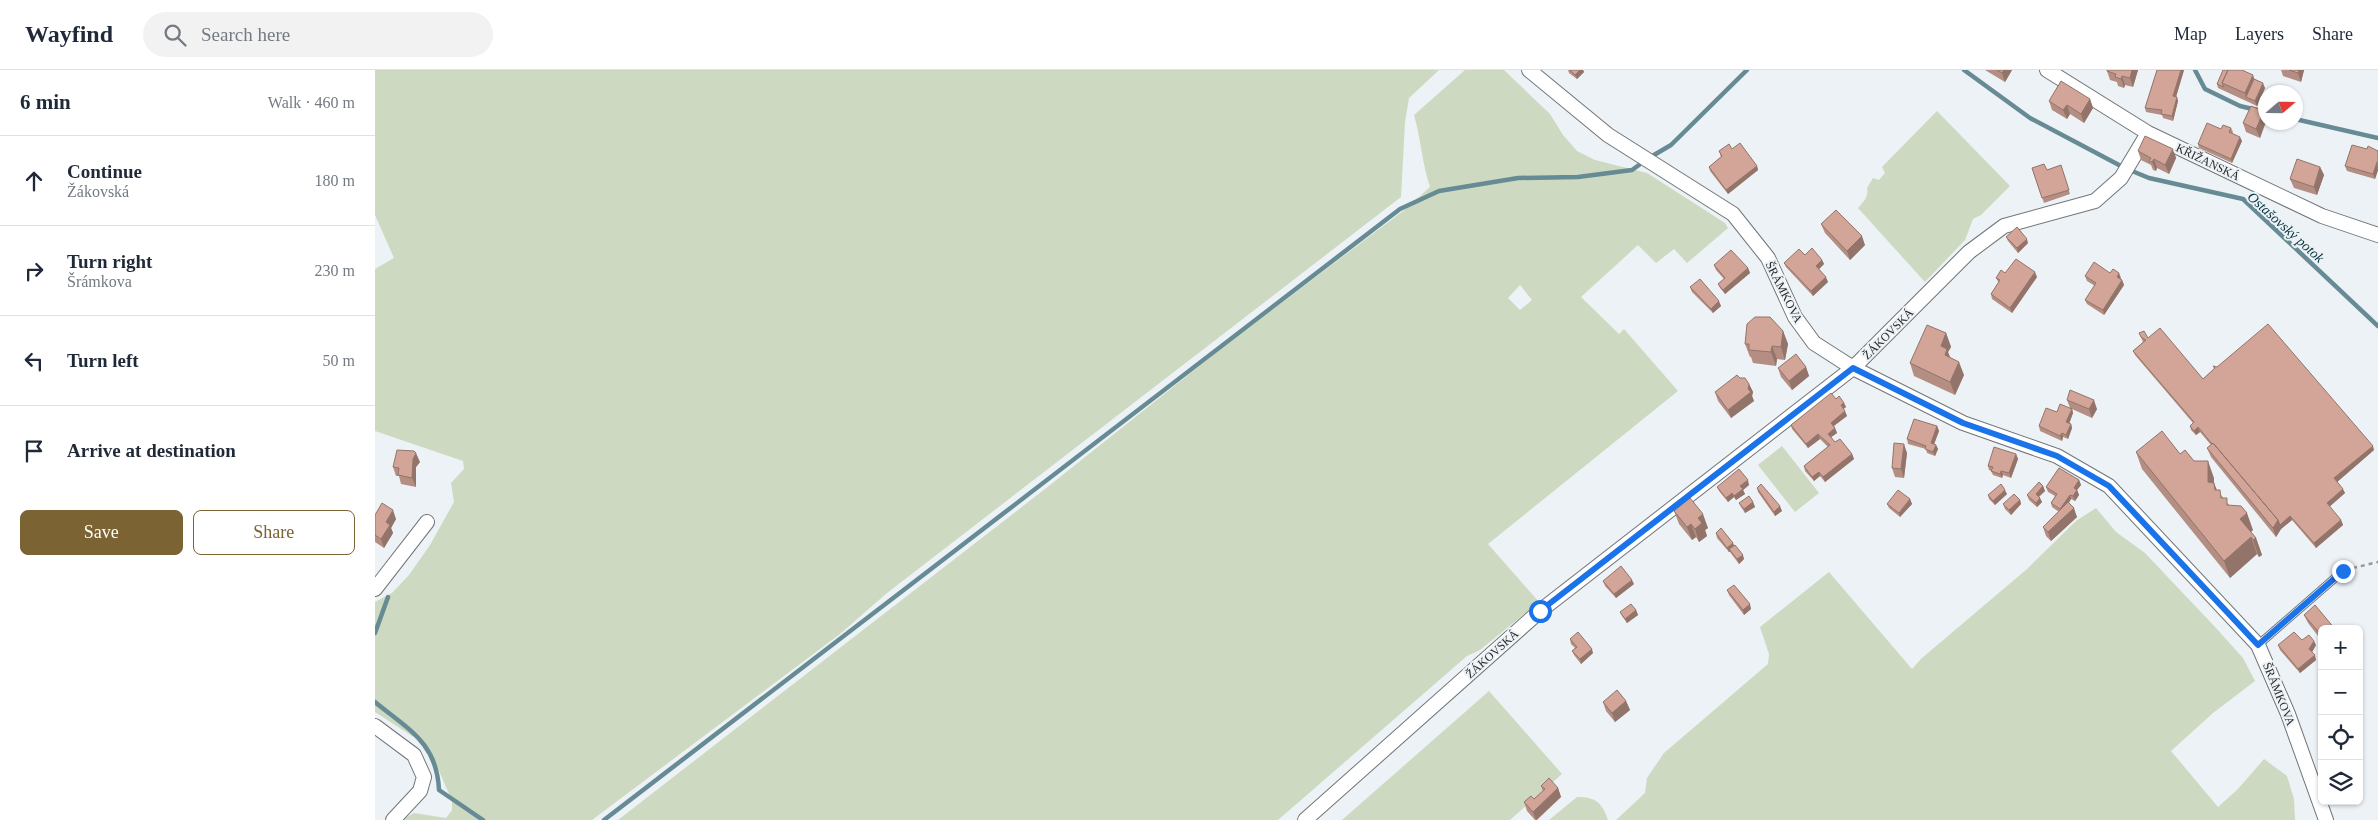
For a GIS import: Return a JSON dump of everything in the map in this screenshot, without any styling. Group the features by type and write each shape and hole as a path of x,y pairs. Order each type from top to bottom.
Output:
{"street":[{"name":"ŠRÁMKOVA","path":"1529,70 1608,135 1733,214 1768,258 1795,317 1814,343 1853,368 1963,423 2057,456 2109,486 2258,645 2288,714 2326,820"},
{"name":"KŘIŽANSKÁ","path":"2047,70 2148,133 2322,216 2378,235"},
{"name":"ŽÁKOVSKÁ","path":"1305,820 1540,611 1853,368 1969,252 2003,226 2095,201 2121,178 2148,133"},
{"path":"375,589 427,522"},
{"path":"375,726 415,756 424,777 419,792 393,820"}],"lane":[{"path":"2258,645 2343,571"}],"path":[{"path":"2343,571 2378,562"}],"green space":[{"path":"375,70 1439,70 1409,98 1405,122 1401,197 887,593 840,634 592,820 402,820 414,813 446,818 452,810 452,801 437,766 422,740 412,736 375,712 375,602 392,593 409,575 430,545 454,502 451,483 464,469 463,461 375,431 375,269 394,258 375,215"},
{"path":"1465,70 1504,70 1550,114 1563,135 1577,151 1595,160 1647,173 1725,223 1728,228 1687,263 1674,249 1656,263 1638,245 1581,297 1619,334 1624,329 1678,391 1488,544 1539,602 1480,650 1467,656 1278,820 618,820 1045,489 1227,344 1407,208 1430,187 1414,115","holes":["1520,285 1532,300 1520,310 1508,298"]},
{"path":"1937,111 2010,186 1981,215 1973,219 1965,240 1925,282 1858,208 1866,197 1867,188 1873,178 1879,180 1885,173 1882,167"},
{"path":"1782,446 1819,493 1795,512 1758,465"},
{"path":"2096,508 2116,532 2145,553 2216,628 2243,658 2255,681 2213,713 2171,751 2218,807 2238,789 2264,759 2287,776 2294,799 2295,820 1616,820 1645,793 1647,778 1664,753 1768,664 1769,654 1760,627 1829,572 1912,669 1922,658 2027,569 2076,521"},
{"path":"1489,691 1562,774 1510,820 1342,820"},
{"path":"1577,797 1589,798 1597,802 1608,820 1549,820"}],"building":[{"path":"1570,70 1580,70 1575,75"},
{"path":"2107,70 2132,70 2130,78 2122,76 2121,79 2115,77 2116,74"},
{"path":"2157,70 2181,70 2173,96 2177,97 2172,116 2161,114 2162,110 2145,108"},
{"path":"2223,70 2228,70 2222,83 2224,87 2217,84"},
{"path":"2228,70 2242,70 2253,75 2245,93 2222,83"},
{"path":"2254,79 2263,83 2262,85 2258,85 2258,94 2255,101 2246,97"},
{"path":"2061,81 2090,99 2081,114 2067,105 2063,110 2049,101"},
{"path":"2251,106 2258,109 2258,124 2256,129 2243,123"},
{"path":"2207,123 2221,129 2223,125 2231,128 2229,132 2240,137 2231,159 2198,144"},
{"path":"2145,136 2173,149 2165,165 2154,159 2152,162 2149,161 2151,158 2138,151"},
{"path":"1740,143 1757,166 1726,190 1709,167 1722,156 1719,151 1729,144 1732,149"},
{"path":"2352,145 2367,149 2368,146 2378,151 2378,162 2373,174 2345,166"},
{"path":"2297,159 2320,167 2314,187 2290,179"},
{"path":"2044,164 2047,170 2061,165 2069,190 2042,198 2032,168"},
{"path":"1836,210 1862,236 1847,251 1821,224"},
{"path":"2017,227 2027,239 2017,248 2006,237"},
{"path":"1812,248 1822,260 1816,266 1826,277 1811,291 1784,263 1799,249 1805,255"},
{"path":"1731,250 1748,268 1723,290 1718,284 1725,278 1714,265"},
{"path":"2016,259 2035,272 2010,308 1991,294 2000,280 1996,278 2001,270 2005,273"},
{"path":"2094,262 2110,273 2113,269 2119,273 2117,277 2122,280 2103,310 2085,300 2096,283 2085,276"},
{"path":"1700,279 1719,301 1711,309 1690,287"},
{"path":"1755,317 1770,317 1783,331 1781,347 1772,346 1771,352 1749,350 1749,344 1745,344 1747,324"},
{"path":"2268,324 2373,446 2334,478 2343,489 2327,503 2341,520 2314,543 2290,516 2280,525 2278,520 2213,443 2198,427 2194,431 2190,426 2194,422 2133,351 2146,340 2139,333 2144,331 2148,338 2160,328 2203,379 2215,368 2213,366 2217,367"},
{"path":"1927,325 1946,333 1941,346 1947,349 1945,355 1959,362 1950,382 1910,363"},
{"path":"1796,354 1806,367 1789,381 1778,368"},
{"path":"1737,375 1740,378 1745,378 1749,384 1748,389 1751,392 1728,410 1715,392"},
{"path":"2070,390 2094,400 2089,409 2067,400"},
{"path":"1831,393 1836,399 1839,396 1844,403 1841,405 1845,411 1831,423 1835,428 1828,434 1835,442 1840,439 1852,454 1823,477 1819,472 1812,477 1804,466 1830,445 1818,434 1806,444 1791,425"},
{"path":"2060,404 2072,409 2066,422 2071,424 2066,435 2062,433 2060,436 2039,426 2046,408 2057,412"},
{"path":"1914,419 1937,426 1931,443 1936,445 1933,452 1925,449 1926,446 1907,439"},
{"path":"2162,431 2180,454 2185,450 2194,461 2208,461 2208,482 2214,483 2215,490 2220,490 2221,498 2227,498 2227,505 2241,506 2247,513 2240,519 2256,538 2253,540 2251,537 2224,561 2136,452"},
{"path":"1894,443 1904,444 1901,469 1892,468"},
{"path":"2213,443 2278,520 2273,528 2207,448"},
{"path":"1994,447 2016,454 2009,473 2001,471 2000,474 1991,471 1993,467 1988,466"},
{"path":"397,450 414,451 416,453 413,459 412,478 398,475 399,468 393,467"},
{"path":"2059,468 2079,480 2074,488 2077,490 2073,496 2070,495 2060,509 2051,503 2057,494 2046,487"},
{"path":"1739,469 1748,480 1740,486 1743,489 1734,496 1732,493 1726,498 1717,487"},
{"path":"2039,482 2043,486 2036,494 2040,498 2036,503 2027,495"},
{"path":"1761,484 1780,506 1774,512 1757,488"},
{"path":"2001,484 2005,490 1993,501 1988,495"},
{"path":"1898,490 1910,499 1899,513 1887,504"},
{"path":"2014,494 2020,500 2009,510 2003,504"},
{"path":"1749,496 1753,502 1744,509 1739,503"},
{"path":"1690,498 1703,514 1698,518 1702,523 1695,529 1691,524 1687,527 1674,511"},
{"path":"2068,502 2074,508 2048,532 2043,527"},
{"path":"382,503 393,510 386,522 390,525 381,539 375,535 375,515"},
{"path":"1721,528 1733,543 1727,548 1716,533"},
{"path":"1735,545 1743,555 1737,559 1729,549"},
{"path":"1621,566 1632,580 1614,594 1603,581"},
{"path":"1734,585 1750,604 1743,610 1727,590"},
{"path":"1631,604 1636,610 1625,619 1620,612"},
{"path":"2315,605 2332,625 2318,625 2318,631 2304,615"},
{"path":"1578,632 1592,649 1580,659 1572,651 1577,647 1570,639"},
{"path":"2294,632 2302,640 2309,635 2314,641 2309,649 2315,655 2298,669 2278,645"},
{"path":"1617,690 1626,701 1612,713 1603,702"},
{"path":"1549,778 1558,788 1533,812 1524,802 1531,796 1534,799 1545,789 1541,786"}],"waterway":[{"path":"1654,155 1671,145 1747,70"},
{"name":"Ostašovský potok","path":"1964,70 2030,118 2119,165"},
{"path":"2195,70 2205,89 2240,106 2258,110"},
{"path":"2303,121 2378,138"},
{"path":"604,820 1400,209 1439,191 1518,178 1578,177 1632,170 1639,165"},
{"name":"Ostašovský potok","path":"2132,171 2149,178 2243,199 2378,326"},
{"path":"375,633 388,597"},
{"path":"375,702 410,730 427,749 433,760 439,790 483,820"}],"route":[{"path":"1540,611 1853,368 1963,423 2057,456 2109,486 2258,645 2343,571"}]}
